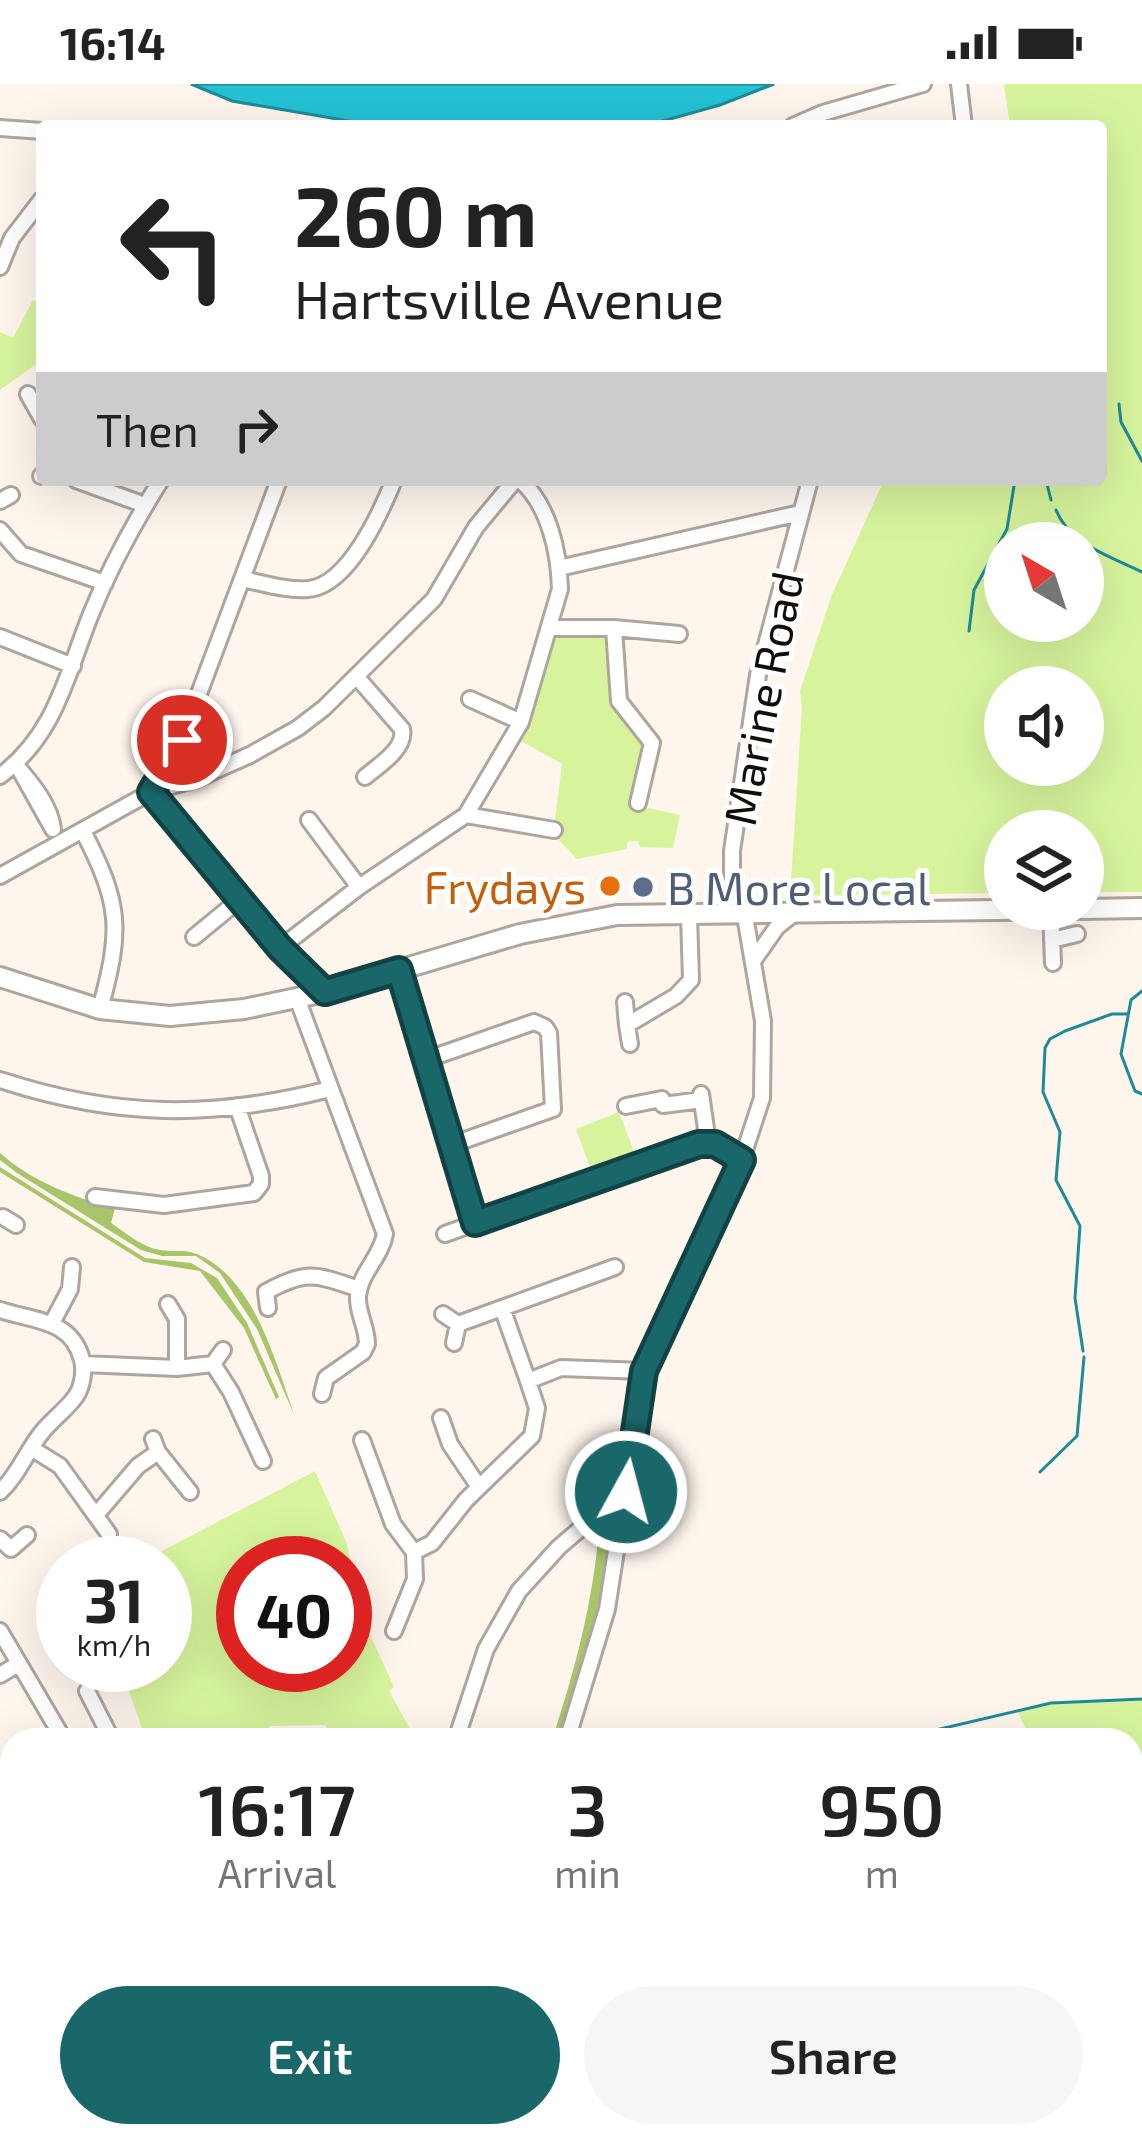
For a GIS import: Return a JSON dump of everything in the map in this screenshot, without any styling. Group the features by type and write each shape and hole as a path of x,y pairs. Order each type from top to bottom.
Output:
{"main road":[{"path":"1104,909 1142,908"},
{"path":"0,977 100,1009 170,1016 244,1009 325,992 572,922 617,915 984,911"}],"street":[{"path":"825,119 923,84"},
{"path":"959,84 963,120"},
{"path":"0,128 36,131"},
{"path":"0,267 6,236 36,205"},
{"path":"28,394 36,408"},
{"path":"92,486 146,506"},
{"path":"0,776 18,768 51,719 104,584 158,486"},
{"path":"151,792 182,740 277,486"},
{"path":"242,579 300,589 321,586 367,538 391,486"},
{"path":"0,876 56,836 83,831 151,792 196,779 275,742 324,708 434,599 476,527 512,486"},
{"path":"280,948 359,887 466,815 521,722 558,605 560,568 544,512 522,486"},
{"name":"Marine Road","path":"571,1728 608,1609 644,1371 742,1160 762,1098 763,1021 745,916 734,887 732,851 758,675 808,486"},
{"path":"560,568 800,513"},
{"path":"0,530 21,554 104,584"},
{"path":"551,628 680,634"},
{"path":"614,628 619,701 652,743 638,803"},
{"path":"0,637 73,667"},
{"path":"356,676 404,736 371,775"},
{"path":"470,699 521,722"},
{"path":"18,768 38,793 56,836"},
{"path":"151,792 280,948 325,992"},
{"path":"466,815 554,830"},
{"path":"309,820 359,887"},
{"path":"83,831 115,899 116,936 100,1009"},
{"path":"627,1025 676,996 691,980 696,915 723,902 734,887"},
{"path":"194,938 239,900"},
{"path":"753,962 777,927 792,915"},
{"path":"1052,930 1053,964"},
{"path":"1052,940 1077,934"},
{"path":"399,970 475,1223"},
{"path":"297,998 385,1234 382,1249 359,1289 359,1313 368,1344 363,1352 320,1372 322,1394"},
{"path":"626,1002 630,1044"},
{"path":"425,1060 534,1022 549,1033 553,1109 451,1145"},
{"path":"0,1080 54,1097 169,1114 330,1089"},
{"path":"626,1106 662,1099 664,1105 701,1096 708,1142"},
{"path":"95,1197 164,1205 254,1193 261,1176 237,1106"},
{"path":"445,1234 708,1142 742,1160"},
{"path":"458,1324 615,1267"},
{"path":"52,1323 70,1289 73,1268"},
{"path":"262,1293 292,1278 314,1274 359,1289"},
{"path":"168,1304 183,1314 177,1367"},
{"path":"414,1552 431,1543 532,1436 537,1408 502,1308"},
{"path":"0,1492 78,1394 83,1364 71,1337 52,1323 1,1313"},
{"path":"443,1314 458,1324"},
{"path":"454,1343 458,1324"},
{"path":"83,1364 213,1364 224,1350"},
{"path":"213,1364 260,1439 263,1461"},
{"path":"527,1381 561,1367 644,1371"},
{"path":"441,1418 450,1444 479,1487"},
{"path":"362,1440 393,1524 414,1552 416,1579 394,1630"},
{"path":"96,1515 155,1446 190,1492"},
{"path":"32,1448 60,1466 110,1534"},
{"path":"181,1478 194,1467"},
{"path":"460,1728 486,1649 519,1591 581,1528 594,1522 621,1524"},
{"path":"0,1539 11,1549 27,1535"},
{"path":"0,1631 57,1728"},
{"path":"0,1676 18,1664"},
{"path":"88,1692 106,1728"}],"green space":[{"path":"1004,84 1142,84 1142,892 1104,892 1104,810 984,810 984,893 790,896 800,691 831,597 881,486 1107,486 1107,120 1009,120"},
{"path":"36,302 36,364 0,390 0,332 13,338"},
{"path":"558,637 609,638 613,699 642,738 634,805 680,815 673,848 627,842 627,849 577,859 553,834 562,764 519,740 551,644"},
{"path":"619,1112 636,1157 592,1173 576,1129"},
{"path":"0,1153 54,1187 115,1208 111,1223 141,1243 192,1252 217,1266 235,1283 261,1326 296,1419 257,1329 220,1273 196,1256 162,1256 141,1250 17,1173 0,1160"},
{"path":"0,1167 145,1258 191,1263 217,1278 247,1323 279,1397 276,1399 244,1328 200,1271 144,1262 0,1172"},
{"path":"315,1471 343,1536 216,1536 216,1692 372,1692 372,1639 394,1687 389,1691 409,1728 142,1728 129,1692 192,1692 191,1536"},
{"path":"599,1529 607,1532 607,1540 595,1616 562,1728 556,1728 582,1636"},
{"path":"1142,1699 1142,1728 1025,1728 1017,1711 1051,1703"}],"water":[{"path":"191,84 774,84 666,120 343,120 232,101"}],"waterway":[{"path":"1119,404 1121,422 1142,461"},
{"path":"969,631 974,590 1007,529 1014,486"},
{"path":"1048,486 1051,500"},
{"path":"1056,510 1081,541 1142,572"},
{"path":"1142,991 1131,1000 1121,1054 1135,1091 1142,1094"},
{"path":"1083,1351 1075,1298 1080,1226 1056,1180 1060,1132 1043,1092 1045,1048 1050,1039 1065,1031 1112,1014 1128,1014"},
{"path":"1040,1472 1077,1436 1084,1357"},
{"path":"944,1728 1051,1703 1142,1699"}],"place":[{"name":"Frydays","path":"610,886"},
{"name":"B More Local","path":"643,887"}],"route":[{"path":"182,740 151,792 280,948 325,992 399,970 475,1223 699,1144 715,1144 742,1160 644,1371 626,1492"}]}
